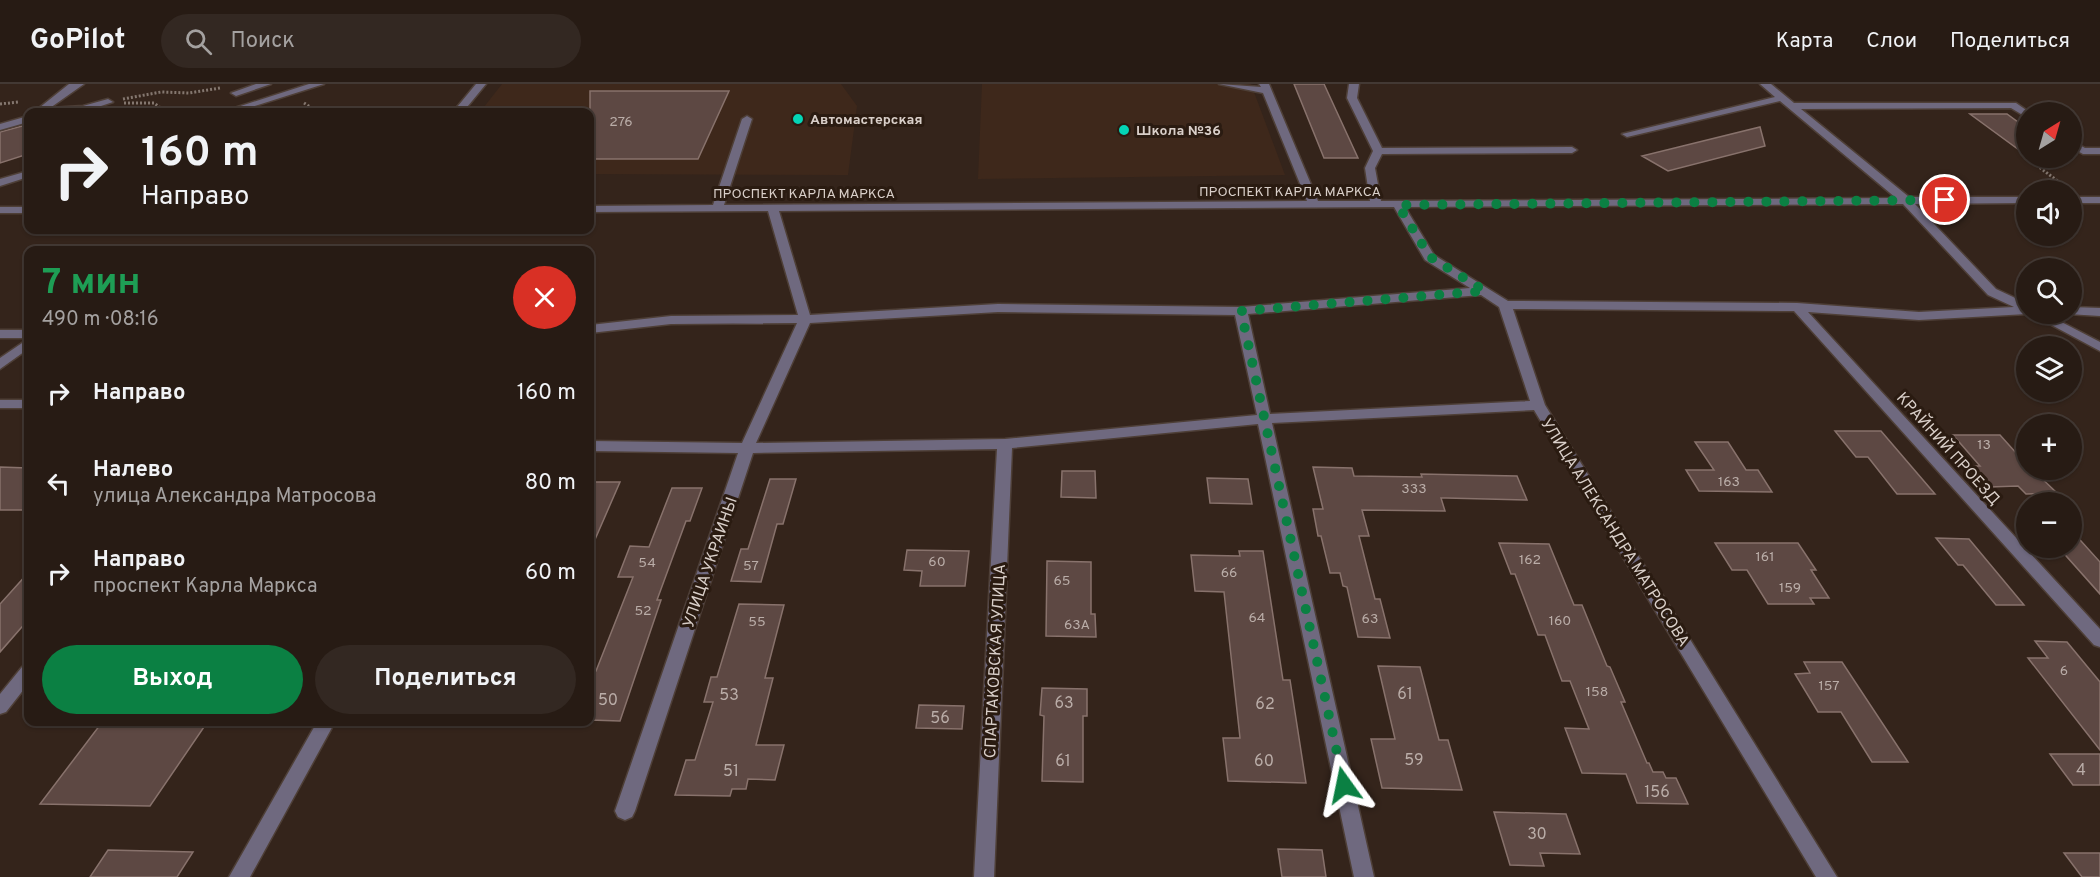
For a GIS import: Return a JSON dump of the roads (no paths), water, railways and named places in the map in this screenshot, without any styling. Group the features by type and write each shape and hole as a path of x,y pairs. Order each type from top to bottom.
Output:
{"street":[{"path":"44,108 72,86 79,84"},
{"path":"236,93 266,84"},
{"path":"240,108 319,84"},
{"path":"461,108 481,84"},
{"path":"1224,84 1265,87 1314,206"},
{"path":"1354,84 1352,98 1378,151"},
{"path":"1765,84 1904,200 1992,292 2016,304"},
{"path":"1627,134 1782,98"},
{"path":"87,108 108,102"},
{"path":"1791,106 2013,105 2016,107"},
{"path":"717,208 747,118"},
{"path":"0,127 24,120"},
{"path":"1378,151 1572,150"},
{"path":"2082,150 2100,151"},
{"path":"1376,205 1370,168 1378,151"},
{"path":"0,183 24,175"},
{"name":"ПРОСПЕКТ КАРЛА МАРКСА","path":"594,208 1314,206 2016,200"},
{"path":"2082,200 2100,200"},
{"path":"1398,205 1430,257 1505,305 1797,307 1919,316 2016,310"},
{"path":"773,208 805,319"},
{"path":"0,210 24,210"},
{"path":"594,329 671,320 805,319 998,308 1241,311 1485,291"},
{"name":"УЛИЦА АЛЕКСАНДРА МАТРОСОВА","path":"1505,305 1538,405 1827,877"},
{"name":"КРАЙНИЙ ПРОЕЗД","path":"1797,307 2100,640"},
{"path":"1241,311 1364,877"},
{"path":"2082,311 2100,312"},
{"name":"УЛИЦА УКРАИНЫ","path":"625,811 747,448 805,319"},
{"path":"2056,324 2100,347"},
{"path":"0,334 24,334"},
{"path":"0,353 23,348"},
{"path":"0,365 23,348"},
{"path":"0,404 24,404"},
{"path":"594,446 747,448 1005,444 1264,419 1538,405"},
{"name":"СПАРТАКОВСКАЯ УЛИЦА","path":"984,877 1005,444"},
{"path":"0,707 24,677"},
{"path":"239,877 324,726"}],"place":[{"name":"Автомастерская","path":"798,119"},
{"name":"Школа №36","path":"1124,130"}]}
